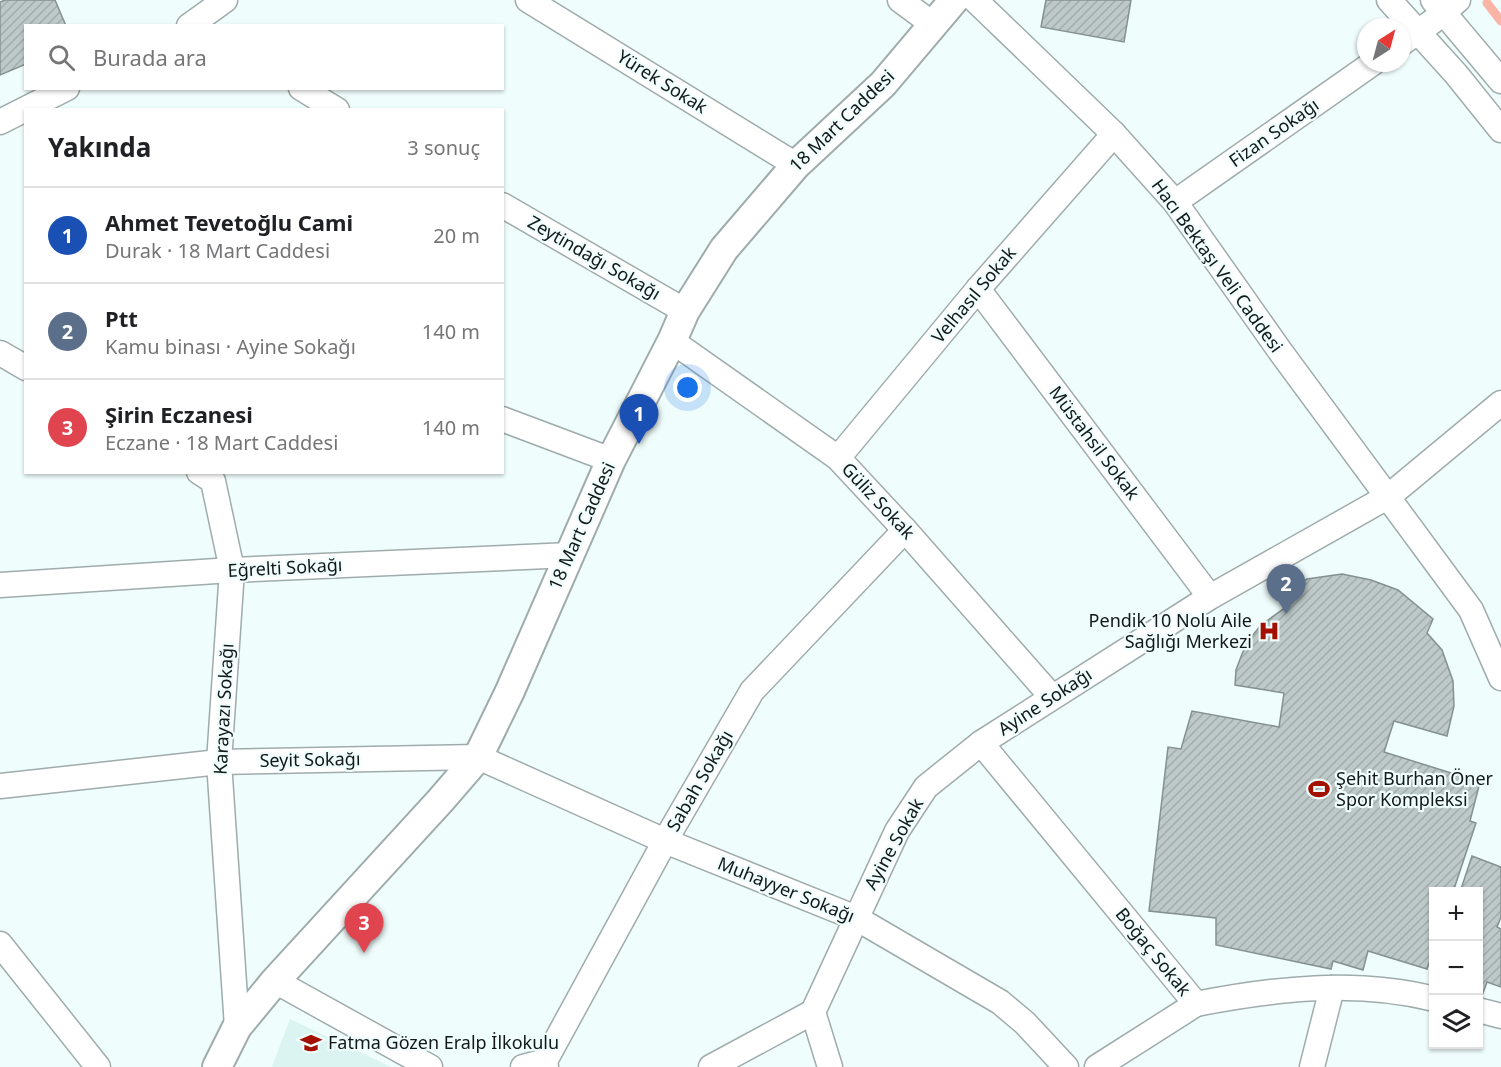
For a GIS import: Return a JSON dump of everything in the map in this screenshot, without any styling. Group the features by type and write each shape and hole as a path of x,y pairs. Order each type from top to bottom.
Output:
{"street":[{"path":"191,24 225,0"},
{"name":"Yürek Sokak","path":"528,0 796,165"},
{"path":"900,0 934,25"},
{"name":"18 Mart Caddesi","path":"217,1067 237,1027 275,981 478,757 510,691 611,460 672,342 685,311 724,249 796,165 883,84 954,0"},
{"name":"Hacı Bektaşı Veli Caddesi","path":"975,0 1114,134 1175,202 1280,351 1472,609 1501,678"},
{"path":"1389,0 1399,18"},
{"path":"1411,37 1445,4 1501,81"},
{"path":"1411,39 1456,74 1501,130"},
{"name":"Fizan Sokağı","path":"1175,202 1360,72"},
{"path":"28,108 64,90"},
{"path":"304,90 334,108"},
{"path":"0,122 24,110"},
{"name":"Velhasıl Sokak","path":"838,458 978,289 1114,134"},
{"name":"Zeytindağı Sokağı","path":"504,206 685,311"},
{"name":"Müstahsil Sokak","path":"978,289 1210,597"},
{"name":"Güliz Sokak","path":"672,342 838,458 905,530 1052,697"},
{"path":"0,353 24,368"},
{"path":"1389,496 1501,403"},
{"path":"504,420 611,460"},
{"name":"Karayazı Sokağı","path":"202,474 213,481 232,570 219,762 237,1027"},
{"name":"Ayine Sokağı","path":"981,743 1210,597 1389,496"},
{"name":"Sabah Sokağı","path":"538,1065 752,691 905,530"},
{"name":"Eğrelti Sokağı","path":"0,585 232,570 570,555"},
{"name":"Ayine Sokak","path":"813,1012 897,831 926,787 981,743"},
{"name":"Boğaç Sokak","path":"981,743 1196,1004 1244,995 1332,988 1364,988 1429,998"},
{"name":"Muhayyer Sokağı","path":"478,757 665,840 856,918 1000,1002 1025,1023 1066,1067"},
{"name":"Seyit Sokağı","path":"0,786 219,762 478,757"},
{"path":"0,944 98,1067"},
{"path":"275,981 430,1067"},
{"path":"1312,1067 1332,988"},
{"path":"1097,1067 1196,1004"},
{"path":"1483,1011 1501,1016"},
{"path":"711,1067 813,1012 830,1067"},
{"path":"233,1067 237,1027"},
{"path":"76,1038 86,1067"}],"shaded area":[{"name":"Fatma Gözen Eralp İlkokulu","path":"290,1019 391,1067 272,1067"}],"building":[{"path":"5,0 55,0 65,24 24,24 24,65 0,75 0,2"},
{"path":"1046,0 1131,0 1124,42 1041,27"},
{"path":"1342,574 1371,580 1398,590 1433,619 1427,633 1442,650 1453,681 1454,706 1447,736 1394,721 1384,752 1480,782 1470,821 1476,823 1455,887 1429,887 1429,963 1427,969 1368,951 1363,970 1333,961 1331,969 1216,945 1216,918 1149,911 1168,747 1181,749 1192,711 1279,727 1284,693 1235,685 1236,670 1248,641 1261,625 1293,602 1298,585 1307,579"},
{"path":"1472,856 1501,867 1501,917 1497,927 1501,929 1501,987 1487,982 1483,993 1483,887 1462,887"}],"waterway":[{"path":"1487,3 1501,21"}],"place":[{"name":"Ahmet Tevetoğlu Cami","path":"639,444"},
{"name":"Ptt","path":"1286,614"},
{"name":"Pendik 10 Nolu Aile Sağlığı Merkezi","path":"1269,631"},
{"name":"Şehit Burhan Öner Spor Kompleksi","path":"1319,789"},
{"name":"Şirin Eczanesi","path":"364,953"},
{"name":"Fatma Gözen Eralp İlkokulu","path":"311,1043"}]}
